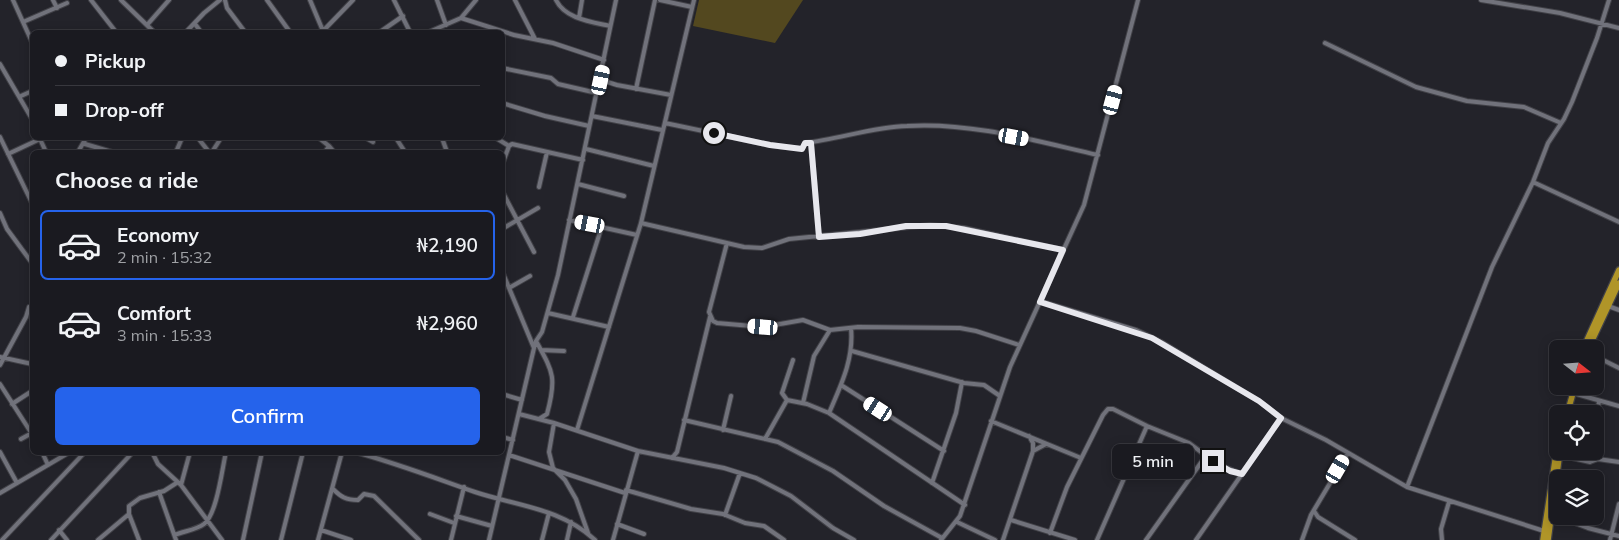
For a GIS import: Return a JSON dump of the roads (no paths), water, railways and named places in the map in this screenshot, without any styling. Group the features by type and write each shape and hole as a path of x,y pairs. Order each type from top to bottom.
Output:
{"highway":[{"path":"1587,340 1619,270"},
{"path":"1592,340 1619,283"},
{"path":"1543,540 1555,460"},
{"path":"1548,540 1550,525"}],"street":[{"path":"13,0 30,38"},
{"path":"53,0 57,8"},
{"path":"92,0 114,30"},
{"path":"121,0 152,30"},
{"path":"147,25 169,0"},
{"path":"188,30 204,13 220,0"},
{"path":"225,0 228,8 244,30"},
{"path":"267,0 289,30"},
{"path":"272,0 273,9"},
{"path":"310,0 322,30"},
{"path":"394,0 409,30"},
{"path":"437,0 446,25"},
{"path":"434,30 461,18 476,0"},
{"path":"515,0 535,39"},
{"path":"556,0 563,11 579,18 610,26"},
{"path":"579,18 582,0"},
{"path":"489,540 534,348 542,332 548,312 586,149 589,126 601,80 616,0"},
{"path":"636,89 655,0"},
{"path":"660,0 692,7"},
{"path":"577,430 637,236 694,0"},
{"path":"684,420 778,442 833,471 884,506 904,515 941,539 957,522 965,504 991,421 1019,345 1084,205 1138,0"},
{"path":"1481,0 1560,13 1601,25 1619,28"},
{"path":"1407,487 1492,266 1533,182 1548,143 1561,123 1589,62 1608,0"},
{"path":"325,30 351,1"},
{"path":"23,22 67,3"},
{"path":"383,30 402,16"},
{"path":"461,18 503,30"},
{"path":"195,24 200,30"},
{"path":"505,30 604,60"},
{"path":"1325,43 1354,55 1416,87 1467,101 1524,107 1561,123"},
{"path":"1,67 21,96 30,115"},
{"path":"505,69 551,78 558,84 597,93"},
{"path":"601,80 671,95"},
{"path":"21,96 30,92"},
{"path":"505,104 544,116 589,126"},
{"path":"592,116 662,130"},
{"path":"665,123 770,145 802,149 805,143 905,126 922,125 987,132 1098,155"},
{"path":"0,137 30,199"},
{"path":"8,154 36,140"},
{"path":"85,140 85,144 104,150"},
{"path":"200,140 208,150"},
{"path":"212,150 219,140"},
{"path":"322,140 332,150"},
{"path":"370,140 373,142"},
{"path":"499,140 509,146 512,144 583,160"},
{"path":"811,143 819,237"},
{"path":"326,150 329,146"},
{"path":"505,157 509,146"},
{"path":"586,149 654,166"},
{"path":"539,188 547,152"},
{"path":"1533,182 1619,222"},
{"path":"578,184 624,196"},
{"path":"505,196 534,252"},
{"path":"505,227 538,208"},
{"path":"0,213 7,229 30,260"},
{"path":"569,220 602,226 637,236"},
{"path":"640,223 744,247 762,248 789,239 860,234 906,226 946,226 1063,250"},
{"path":"573,317 602,226"},
{"path":"0,228 7,229"},
{"path":"672,458 677,452 727,243"},
{"path":"509,288 530,276"},
{"path":"505,278 534,348"},
{"path":"1040,302 1152,338 1259,401 1281,418 1407,487 1544,531"},
{"path":"1608,306 1619,310"},
{"path":"0,366 6,358 29,307"},
{"path":"548,312 609,327"},
{"path":"710,317 717,323 763,327 808,320 830,330 851,328 960,328 976,331 1019,345"},
{"path":"830,413 852,351 851,328"},
{"path":"803,403 814,356 830,330"},
{"path":"536,341 549,363 552,374 547,414 539,419"},
{"path":"541,350 564,351"},
{"path":"852,351 962,382 984,386 1000,396"},
{"path":"0,357 30,364"},
{"path":"793,360 782,394 786,400 803,403 830,413 965,504"},
{"path":"1604,360 1619,368"},
{"path":"932,483 956,412 962,382"},
{"path":"0,384 30,431"},
{"path":"841,385 944,451"},
{"path":"12,404 30,392"},
{"path":"505,395 522,400"},
{"path":"1580,395 1619,406"},
{"path":"723,430 731,396"},
{"path":"765,439 786,400"},
{"path":"1598,405 1599,401"},
{"path":"1050,533 1080,458 1108,409 1113,409 1147,426 1189,443 1205,457 1230,471 1242,474"},
{"path":"519,414 577,430 595,439 638,452 740,472 783,491 846,538 854,540"},
{"path":"1196,540 1281,418"},
{"path":"991,421 1080,458"},
{"path":"554,423 549,452 554,468 576,499 588,534"},
{"path":"1097,540 1147,426"},
{"path":"21,439 30,435"},
{"path":"1003,540 1033,451 1033,443 1029,436"},
{"path":"505,438 513,440"},
{"path":"1033,451 1047,443"},
{"path":"0,452 17,483"},
{"path":"613,540 638,452"},
{"path":"677,452 684,461"},
{"path":"1302,540 1314,511 1348,453"},
{"path":"43,455 48,465"},
{"path":"0,493 65,455"},
{"path":"2,540 82,455"},
{"path":"50,540 130,455"},
{"path":"154,455 158,464 180,483 222,540"},
{"path":"138,540 129,514 129,506 140,498 164,491 180,483 189,455"},
{"path":"159,492 176,538 194,529 208,520 213,511 225,455"},
{"path":"244,540 261,455"},
{"path":"281,540 302,455"},
{"path":"318,540 341,455"},
{"path":"362,455 549,513 583,529 595,540"},
{"path":"509,455 559,473 691,509 725,515 745,523 764,526 784,540"},
{"path":"1146,540 1174,504 1205,457"},
{"path":"1583,460 1590,462 1598,460 1619,462"},
{"path":"725,515 740,472"},
{"path":"451,540 464,487"},
{"path":"333,489 342,498 351,500 358,500 364,494 374,496 419,540"},
{"path":"1442,540 1441,529 1450,502"},
{"path":"1610,540 1619,504"},
{"path":"1314,511 1318,517 1352,540"},
{"path":"542,540 549,513"},
{"path":"98,540 129,514"},
{"path":"430,514 454,523"},
{"path":"456,516 492,526"},
{"path":"1011,520 1075,540"},
{"path":"567,540 571,522"},
{"path":"583,529 584,522"},
{"path":"957,522 995,540"},
{"path":"617,524 644,534"},
{"path":"1582,525 1619,536"},
{"path":"59,530 67,540"},
{"path":"321,530 351,540"}]}
